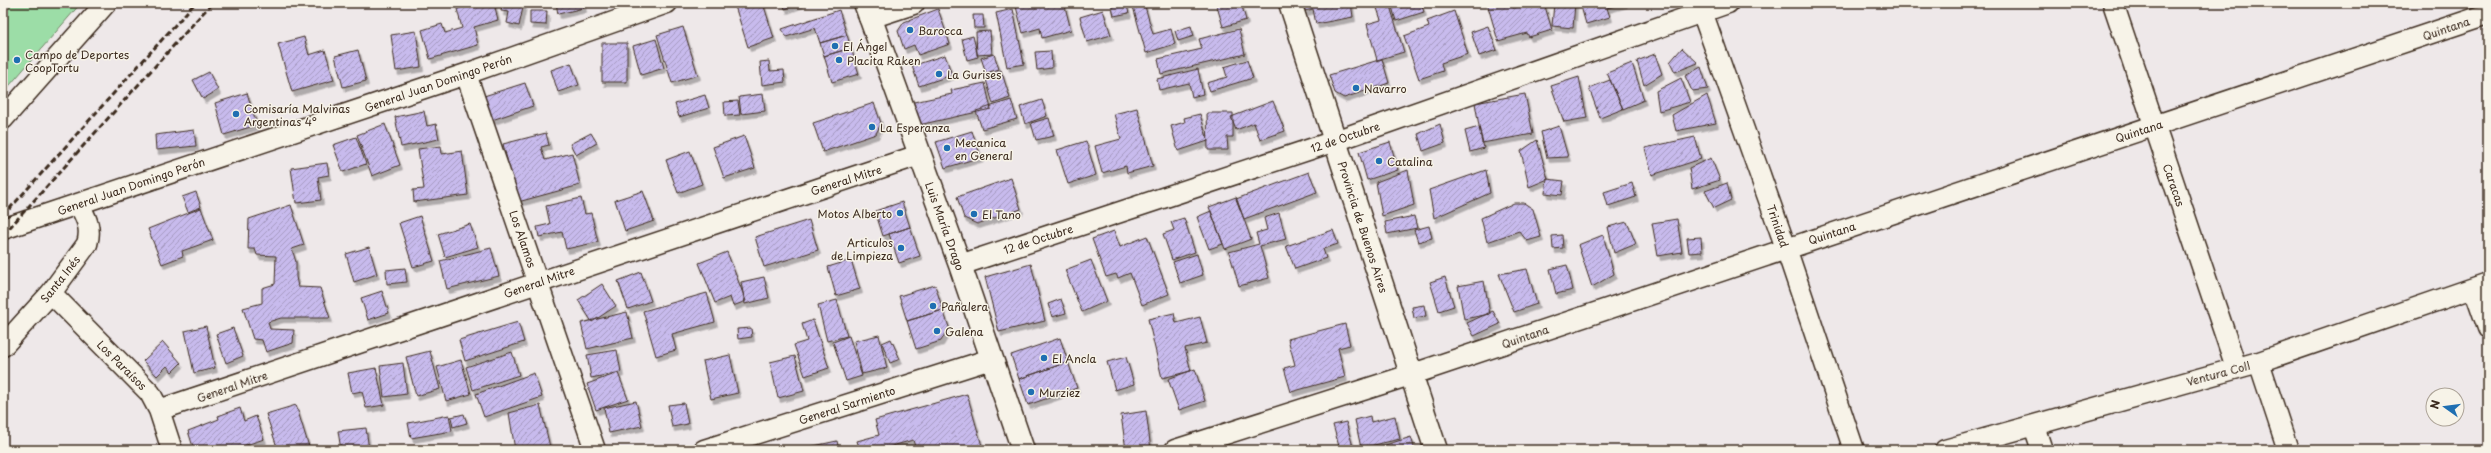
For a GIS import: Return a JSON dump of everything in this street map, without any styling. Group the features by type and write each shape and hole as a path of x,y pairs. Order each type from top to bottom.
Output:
{"street":[{"path":"3,119 106,3"},
{"name":"General Juan Domingo Perón","path":"3,230 466,74 667,3"},
{"path":"868,10 913,3"},
{"name":"Provincia de Buenos Aires","path":"1290,3 1410,375 1436,450"},
{"name":"12 de Octubre","path":"960,265 1335,141 1701,7 1728,3"},
{"name":"Caracas","path":"2113,3 2236,367"},
{"name":"Trinidad","path":"1701,7 1786,248 1854,450"},
{"name":"Luis María Drago","path":"868,10 919,155 960,265 990,359 1023,450"},
{"name":"Quintana","path":"1175,450 1410,375 2488,14"},
{"name":"Los Alamos","path":"466,74 595,450"},
{"name":"General Mitre","path":"158,410 919,155"},
{"name":"Santa Inés","path":"3,346 51,293 87,244 90,234 89,224 79,204"},
{"path":"2481,286 2488,328"},
{"name":"Ventura Coll","path":"1945,450 2034,426 2236,367 2259,362 2481,286"},
{"name":"Los Paraísos","path":"51,293 150,393 158,410 172,450"},
{"name":"General Sarmiento","path":"704,450 990,359"},
{"path":"2259,362 2288,450"},
{"path":"2034,426 2042,450"}],"green space":[{"name":"Campo de Deportes CoopTortu","path":"3,3 81,3 3,93"}],"building":[{"path":"476,3 494,3 498,20 474,27 478,45 430,59 422,30 442,24 445,33 462,28 457,9"},
{"path":"502,3 524,3 519,26 507,23 509,12 501,11"},
{"path":"556,3 583,3 584,8 558,14"},
{"path":"734,3 763,3 774,38 748,47"},
{"path":"783,3 801,3 785,9"},
{"path":"1015,3 1064,3 1071,30 1042,38 1040,28 1023,33"},
{"path":"1111,3 1126,3 1129,13 1114,16"},
{"path":"1132,3 1144,3 1153,34 1171,29 1175,44 1146,53"},
{"path":"1216,3 1241,3 1246,20 1223,27"},
{"path":"1303,3 1351,3 1353,17 1316,24 1313,9 1305,11"},
{"path":"1381,3 1389,3 1404,52 1377,60 1367,24 1381,20 1376,5"},
{"path":"1391,3 1421,3 1424,12 1396,21"},
{"path":"1487,3 1512,3 1513,8 1529,3 1544,3 1552,30 1529,37 1527,33 1498,41"},
{"path":"1554,3 1575,3 1573,28 1552,26"},
{"path":"1580,3 1625,3 1607,8 1610,17 1586,24"},
{"path":"938,9 950,44 918,55 914,45 904,49 898,31 904,22"},
{"path":"1013,9 1024,64 1007,67 996,13"},
{"path":"839,10 847,35 820,43 815,28 786,37 782,29"},
{"path":"1103,10 1111,35 1087,42 1080,17"},
{"path":"530,11 547,11 546,25 530,24"},
{"path":"1454,11 1468,54 1441,63 1443,71 1419,79 1404,36 1429,27 1427,21"},
{"path":"973,15 983,15 984,28 974,28"},
{"path":"1191,26 1194,36 1178,41 1175,31"},
{"path":"1488,26 1497,50 1479,56 1471,32"},
{"path":"683,27 698,75 672,83 657,35"},
{"path":"1239,29 1245,54 1161,74 1158,59 1202,49 1199,39"},
{"path":"416,31 421,67 396,71 391,35"},
{"path":"990,31 992,54 977,55 976,32"},
{"name":"El Ángel","path":"847,35 851,48 824,56 820,43"},
{"path":"973,36 978,57 967,60 962,39"},
{"path":"304,37 309,55 325,50 334,80 292,92 278,44"},
{"path":"656,39 664,68 641,75 633,46"},
{"path":"602,43 627,43 627,82 602,82"},
{"path":"851,48 859,74 832,82 824,56"},
{"path":"1682,48 1698,63 1675,72 1670,62"},
{"path":"358,50 366,81 343,87 335,56"},
{"path":"1051,51 1052,68 1037,70 1035,52"},
{"path":"994,54 999,69 986,73 981,58"},
{"path":"1655,54 1662,74 1644,85 1637,61"},
{"path":"945,55 952,75 919,86 912,66"},
{"path":"1382,59 1389,83 1344,98 1335,93 1329,75"},
{"path":"1247,60 1253,78 1210,91 1207,83 1227,77 1224,67"},
{"path":"769,61 770,71 784,70 785,82 762,85 760,62"},
{"path":"571,63 579,85 558,92 551,70"},
{"path":"1632,63 1644,100 1623,109 1607,73"},
{"path":"1701,67 1708,89 1692,91 1685,76"},
{"path":"1198,69 1203,94 1192,97 1189,83 1159,90 1157,79"},
{"path":"1001,70 1010,98 993,104 985,76"},
{"path":"209,72 218,90 203,99 193,80"},
{"path":"1579,77 1587,118 1564,122 1551,86"},
{"path":"1681,78 1690,102 1659,111 1656,91"},
{"path":"1610,80 1623,109 1600,118 1589,88"},
{"path":"525,83 533,106 492,120 484,96"},
{"path":"985,83 991,109 914,126 909,103 952,94 951,90"},
{"name":"Comisaría Malvinas Argentinas 4°","path":"247,93 257,125 224,135 215,103"},
{"path":"763,94 765,111 741,114 739,97"},
{"path":"1525,94 1533,134 1482,143 1475,103"},
{"path":"705,95 709,108 679,117 675,104"},
{"path":"1707,95 1716,123 1676,131 1672,115"},
{"path":"1011,100 1017,119 982,129 976,111"},
{"path":"1042,100 1047,116 1025,124 1020,107"},
{"path":"738,101 740,115 725,116 724,102"},
{"path":"1273,101 1285,131 1260,140 1254,123 1236,130 1231,117"},
{"path":"874,103 881,123 876,134 823,152 813,123"},
{"path":"1137,108 1153,166 1127,173 1126,166 1102,173 1095,146 1121,139 1114,114"},
{"path":"424,111 427,126 436,124 439,139 401,147 395,117"},
{"path":"1207,113 1233,113 1233,137 1227,137 1228,150 1208,150"},
{"path":"1200,114 1208,141 1178,151 1171,126 1185,122 1184,118"},
{"path":"1049,118 1054,136 1036,140 1031,123"},
{"path":"385,124 400,165 372,176 357,135"},
{"path":"1440,124 1445,143 1423,151 1418,134"},
{"path":"1559,126 1568,157 1547,158 1541,132"},
{"path":"1479,127 1484,148 1470,152 1465,131"},
{"path":"194,130 196,146 156,150 155,135"},
{"path":"972,131 981,157 945,168 936,142"},
{"path":"546,133 549,145 541,147 545,160 572,153 580,185 518,202 503,144"},
{"path":"591,133 597,143 576,155 570,144"},
{"path":"744,136 755,168 724,178 713,147"},
{"path":"356,137 366,164 343,172 333,145"},
{"path":"1695,137 1701,159 1652,175 1645,148"},
{"path":"1537,140 1548,179 1529,187 1521,151"},
{"path":"1086,141 1096,175 1068,184 1057,150"},
{"name":"Catalina","path":"1390,142 1398,170 1367,180 1359,152"},
{"path":"441,146 442,154 462,151 468,195 414,202 413,190 424,189 418,149"},
{"path":"690,151 702,184 678,193 666,160"},
{"path":"1711,158 1720,180 1692,189 1689,168"},
{"path":"327,163 329,175 318,177 321,200 296,203 291,168"},
{"path":"1408,170 1414,205 1382,216 1376,182"},
{"path":"1486,170 1490,193 1434,218 1429,190"},
{"path":"1309,172 1317,192 1244,219 1236,199"},
{"path":"1011,178 1021,209 977,224 964,218 957,197"},
{"path":"1547,179 1564,181 1562,195 1545,193"},
{"path":"1632,183 1636,197 1608,206 1604,192"},
{"path":"1727,183 1731,200 1714,208 1705,191"},
{"path":"643,191 654,221 625,231 615,200"},
{"path":"196,192 201,207 188,212 182,197"},
{"path":"1236,197 1251,239 1225,249 1209,207"},
{"path":"581,198 585,214 591,213 598,242 566,249 562,232 539,237 537,227 550,224 546,206"},
{"path":"902,202 910,227 883,236 875,211"},
{"path":"1514,203 1524,203 1533,209 1541,237 1527,241 1519,231 1487,242 1481,218"},
{"path":"291,205 304,245 292,249 296,262 298,287 320,288 330,318 281,318 268,322 270,329 294,330 293,343 266,352 262,340 253,339 243,308 262,303 262,288 275,284 276,256 257,255 255,249 248,249 249,219"},
{"path":"201,208 213,240 182,251 183,256 162,264 148,229"},
{"path":"1211,211 1223,244 1209,249 1197,217"},
{"path":"1279,213 1286,239 1260,246 1269,278 1239,286 1229,252 1259,244 1256,233 1267,230 1264,218"},
{"path":"420,216 434,261 413,267 399,223"},
{"path":"1414,216 1417,228 1387,234 1385,222"},
{"path":"1184,218 1195,252 1172,260 1163,234 1174,230 1171,222"},
{"path":"1677,219 1682,252 1658,256 1652,223"},
{"path":"809,220 818,250 764,267 755,237"},
{"path":"1627,222 1636,244 1614,253 1608,227"},
{"path":"470,224 478,247 445,257 438,234"},
{"path":"1429,226 1432,238 1418,242 1414,230"},
{"path":"910,227 920,256 899,263 889,234"},
{"path":"1333,230 1338,244 1323,249 1326,258 1295,269 1286,246"},
{"path":"1114,231 1120,247 1147,236 1169,294 1142,305 1130,273 1118,278 1116,274 1106,277 1092,239"},
{"path":"1562,235 1563,248 1553,249 1552,236"},
{"path":"1603,235 1614,274 1592,287 1578,245"},
{"path":"1701,237 1702,252 1689,253 1687,238"},
{"path":"369,247 377,274 354,282 346,254"},
{"path":"491,248 499,276 447,289 440,261"},
{"path":"727,252 746,301 733,306 730,297 715,303 699,263"},
{"path":"1197,254 1203,275 1180,283 1173,262"},
{"path":"851,260 860,289 836,296 828,267"},
{"path":"1091,260 1107,301 1082,312 1065,270"},
{"path":"1031,264 1045,321 999,332 985,277"},
{"path":"1567,265 1573,290 1556,294 1550,269"},
{"path":"405,268 407,282 387,284 386,270"},
{"path":"1527,269 1537,304 1514,312 1499,274"},
{"path":"641,272 651,301 628,309 618,281"},
{"path":"764,277 769,298 745,304 741,282"},
{"path":"1445,277 1454,306 1439,311 1430,282"},
{"path":"1484,281 1490,314 1464,319 1458,286"},
{"path":"602,284 616,306 592,322 578,300"},
{"path":"935,285 943,310 907,321 899,296"},
{"path":"382,291 389,313 368,320 361,298"},
{"path":"707,293 715,322 672,334 676,350 656,356 643,311"},
{"path":"1061,299 1066,313 1052,317 1048,304"},
{"path":"837,300 847,336 827,341 818,305"},
{"path":"1424,305 1426,316 1414,318 1412,307"},
{"path":"943,310 949,327 941,341 916,349 907,321"},
{"path":"1493,311 1500,324 1474,336 1467,323"},
{"path":"627,312 633,338 587,349 581,323"},
{"path":"1174,313 1176,323 1200,317 1207,343 1185,348 1191,371 1162,378 1148,319"},
{"path":"813,320 829,368 805,376 794,345 807,341 802,324"},
{"path":"518,322 524,342 465,361 459,340"},
{"path":"1345,324 1350,345 1338,348 1345,377 1291,392 1284,368 1295,365 1288,339"},
{"path":"206,326 215,368 194,373 185,331"},
{"path":"233,328 243,356 226,363 216,334"},
{"path":"751,328 752,337 738,339 737,329"},
{"path":"879,335 887,368 862,374 854,341"},
{"path":"849,336 862,376 846,381 833,342"},
{"path":"1060,338 1068,362 1019,379 1011,355"},
{"path":"891,339 900,359 890,363 882,343"},
{"path":"163,342 181,363 172,372 167,366 157,376 143,361"},
{"path":"617,350 621,372 591,378 587,355"},
{"path":"430,351 440,389 416,396 406,357"},
{"path":"512,352 519,375 473,390 466,367"},
{"path":"730,355 738,393 711,399 703,361"},
{"path":"795,356 804,391 778,398 770,362"},
{"path":"1126,357 1134,384 1115,390 1107,362"},
{"path":"461,360 471,394 446,401 437,367"},
{"path":"1068,362 1077,388 1028,405 1019,379"},
{"path":"403,363 407,394 384,397 380,366"},
{"path":"376,368 384,405 366,408 362,391 352,393 348,373"},
{"path":"1195,369 1205,401 1179,410 1168,379"},
{"path":"534,373 542,397 484,417 476,394"},
{"path":"618,373 628,399 596,410 587,384"},
{"path":"967,394 982,446 968,450 916,450 913,440 885,448 886,450 860,450 857,441 879,435 875,420"},
{"path":"636,401 642,426 609,433 604,408"},
{"path":"684,403 688,424 672,427 668,405"},
{"path":"296,405 310,450 278,450 266,414"},
{"path":"540,405 550,447 540,450 515,450 509,413"},
{"path":"240,408 244,421 256,416 264,439 237,448 238,450 194,450 188,431 219,419 218,416"},
{"path":"1146,411 1151,450 1126,450 1121,415"},
{"path":"464,414 467,423 453,427 451,417"},
{"path":"449,415 452,431 411,438 408,423"},
{"path":"1370,416 1371,422 1395,416 1400,439 1361,448 1355,420"},
{"path":"1346,422 1354,450 1340,450 1333,425"},
{"path":"366,428 369,450 341,450 338,431"},
{"path":"1411,437 1415,450 1380,450 1379,447"},
{"path":"837,441 839,450 795,450"}],"railway":[{"path":"3,216 195,3"},
{"path":"3,235 212,3"}],"place":[{"name":"Barocca","path":"910,30"},
{"name":"El Ángel","path":"835,46"},
{"name":"Campo de Deportes CoopTortu","path":"17,60"},
{"name":"Placita Raken","path":"839,60"},
{"name":"La Gurises","path":"939,74"},
{"name":"Navarro","path":"1356,88"},
{"name":"Comisaría Malvinas Argentinas 4°","path":"236,114"},
{"name":"La Esperanza","path":"872,127"},
{"name":"Mecanica en General","path":"947,148"},
{"name":"Catalina","path":"1379,161"},
{"name":"Motos Alberto","path":"900,213"},
{"name":"El Tano","path":"974,214"},
{"name":"Articulos de Limpieza","path":"901,248"},
{"name":"Pañalera","path":"933,306"},
{"name":"Galena","path":"937,331"},
{"name":"El Ancla","path":"1044,358"},
{"name":"Murziez","path":"1031,392"}]}
